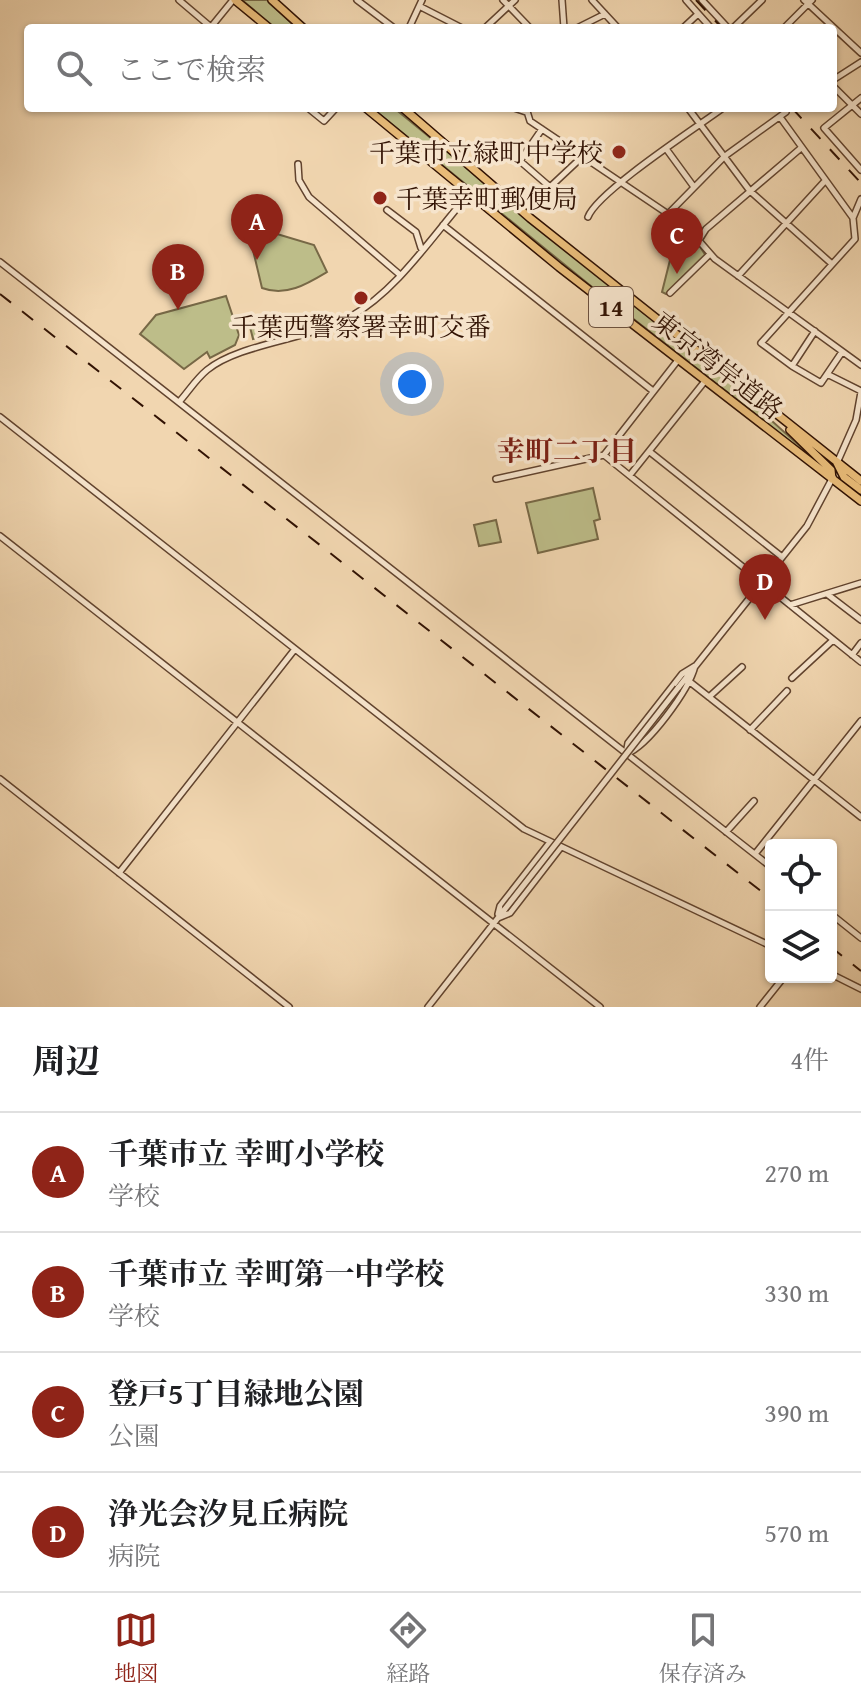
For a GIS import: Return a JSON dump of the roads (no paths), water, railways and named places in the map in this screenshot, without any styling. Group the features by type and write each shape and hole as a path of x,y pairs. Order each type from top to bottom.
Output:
{"highway":[{"path":"234,0 264,24"},
{"path":"272,0 299,24"},
{"name":"東京湾岸道路","path":"371,112 678,360 861,501"},
{"name":"東京湾岸道路","path":"408,112 530,218 861,481"},
{"path":"784,422 803,447 831,470 832,479"},
{"path":"837,463 840,473 861,490"}],"street":[{"path":"179,0 208,24"},
{"path":"214,24 234,0"},
{"path":"358,0 389,24"},
{"path":"503,0 526,24"},
{"path":"489,24 515,0"},
{"path":"562,0 564,24"},
{"path":"592,0 614,24"},
{"path":"686,0 707,24"},
{"path":"735,24 762,0"},
{"path":"706,1 726,24"},
{"path":"788,24 808,1 831,24"},
{"path":"411,24 422,3 456,24"},
{"path":"585,24 605,14"},
{"path":"687,24 698,14"},
{"path":"837,29 861,53"},
{"path":"837,80 861,62"},
{"path":"837,88 861,114"},
{"path":"861,98 824,128 861,170"},
{"path":"313,112 324,121 332,112"},
{"path":"527,112 530,121 668,214 699,240 709,255 861,365"},
{"path":"691,112 750,191 832,264"},
{"path":"588,217 593,207 718,112"},
{"path":"668,214 725,156 786,112"},
{"path":"780,117 824,182 853,218"},
{"path":"542,129 520,161 550,187 582,157"},
{"path":"699,240 706,229 801,148"},
{"path":"667,150 694,187"},
{"path":"298,164 299,180 309,197 399,274"},
{"path":"738,276 824,182"},
{"path":"179,402 214,365 334,325 369,304 469,194"},
{"path":"861,199 853,218 855,239 861,245"},
{"path":"387,210 416,232 422,249"},
{"path":"443,225 653,391"},
{"path":"842,352 827,374 816,383 761,343 855,239"},
{"path":"670,293 709,255"},
{"path":"0,262 765,862"},
{"path":"792,366 815,331"},
{"path":"496,479 604,455 678,360"},
{"path":"428,1007 814,516 860,410 861,391 827,374"},
{"path":"630,475 705,381"},
{"path":"0,417 524,829 765,943"},
{"path":"650,452 782,557"},
{"path":"604,455 861,662"},
{"path":"0,545 2,538 495,921 600,1007"},
{"path":"789,605 861,583"},
{"path":"827,593 859,617"},
{"path":"792,678 832,641"},
{"path":"852,655 861,643"},
{"path":"119,873 295,649"},
{"path":"626,754 628,743 682,674 695,666"},
{"path":"626,754 638,750 690,682 695,666"},
{"path":"709,697 742,667"},
{"path":"690,682 861,817"},
{"path":"750,730 787,691"},
{"path":"755,854 861,721"},
{"path":"0,779 289,1007"},
{"path":"726,832 754,801"},
{"path":"495,921 500,906 550,842"},
{"path":"495,921 510,913 561,847"},
{"path":"837,919 861,938"},
{"path":"837,977 861,989"},
{"path":"760,1007 779,983"}],"railway":[{"path":"696,0 718,24"},
{"path":"796,112 861,183"},
{"path":"0,294 765,894"},
{"path":"837,952 861,971"}],"place":[{"name":"千葉市立緑町中学校","path":"619,152"},
{"name":"千葉幸町郵便局","path":"380,198"},
{"name":"千葉市立 幸町小学校","path":"257,260"},
{"name":"登戸5丁目緑地公園","path":"677,274"},
{"name":"千葉西警察署幸町交番","path":"361,298"},
{"name":"千葉市立 幸町第一中学校","path":"178,310"},
{"name":"浄光会汐見丘病院","path":"765,620"}],"district":[{"name":"幸町二丁目","path":"567,450"}]}
